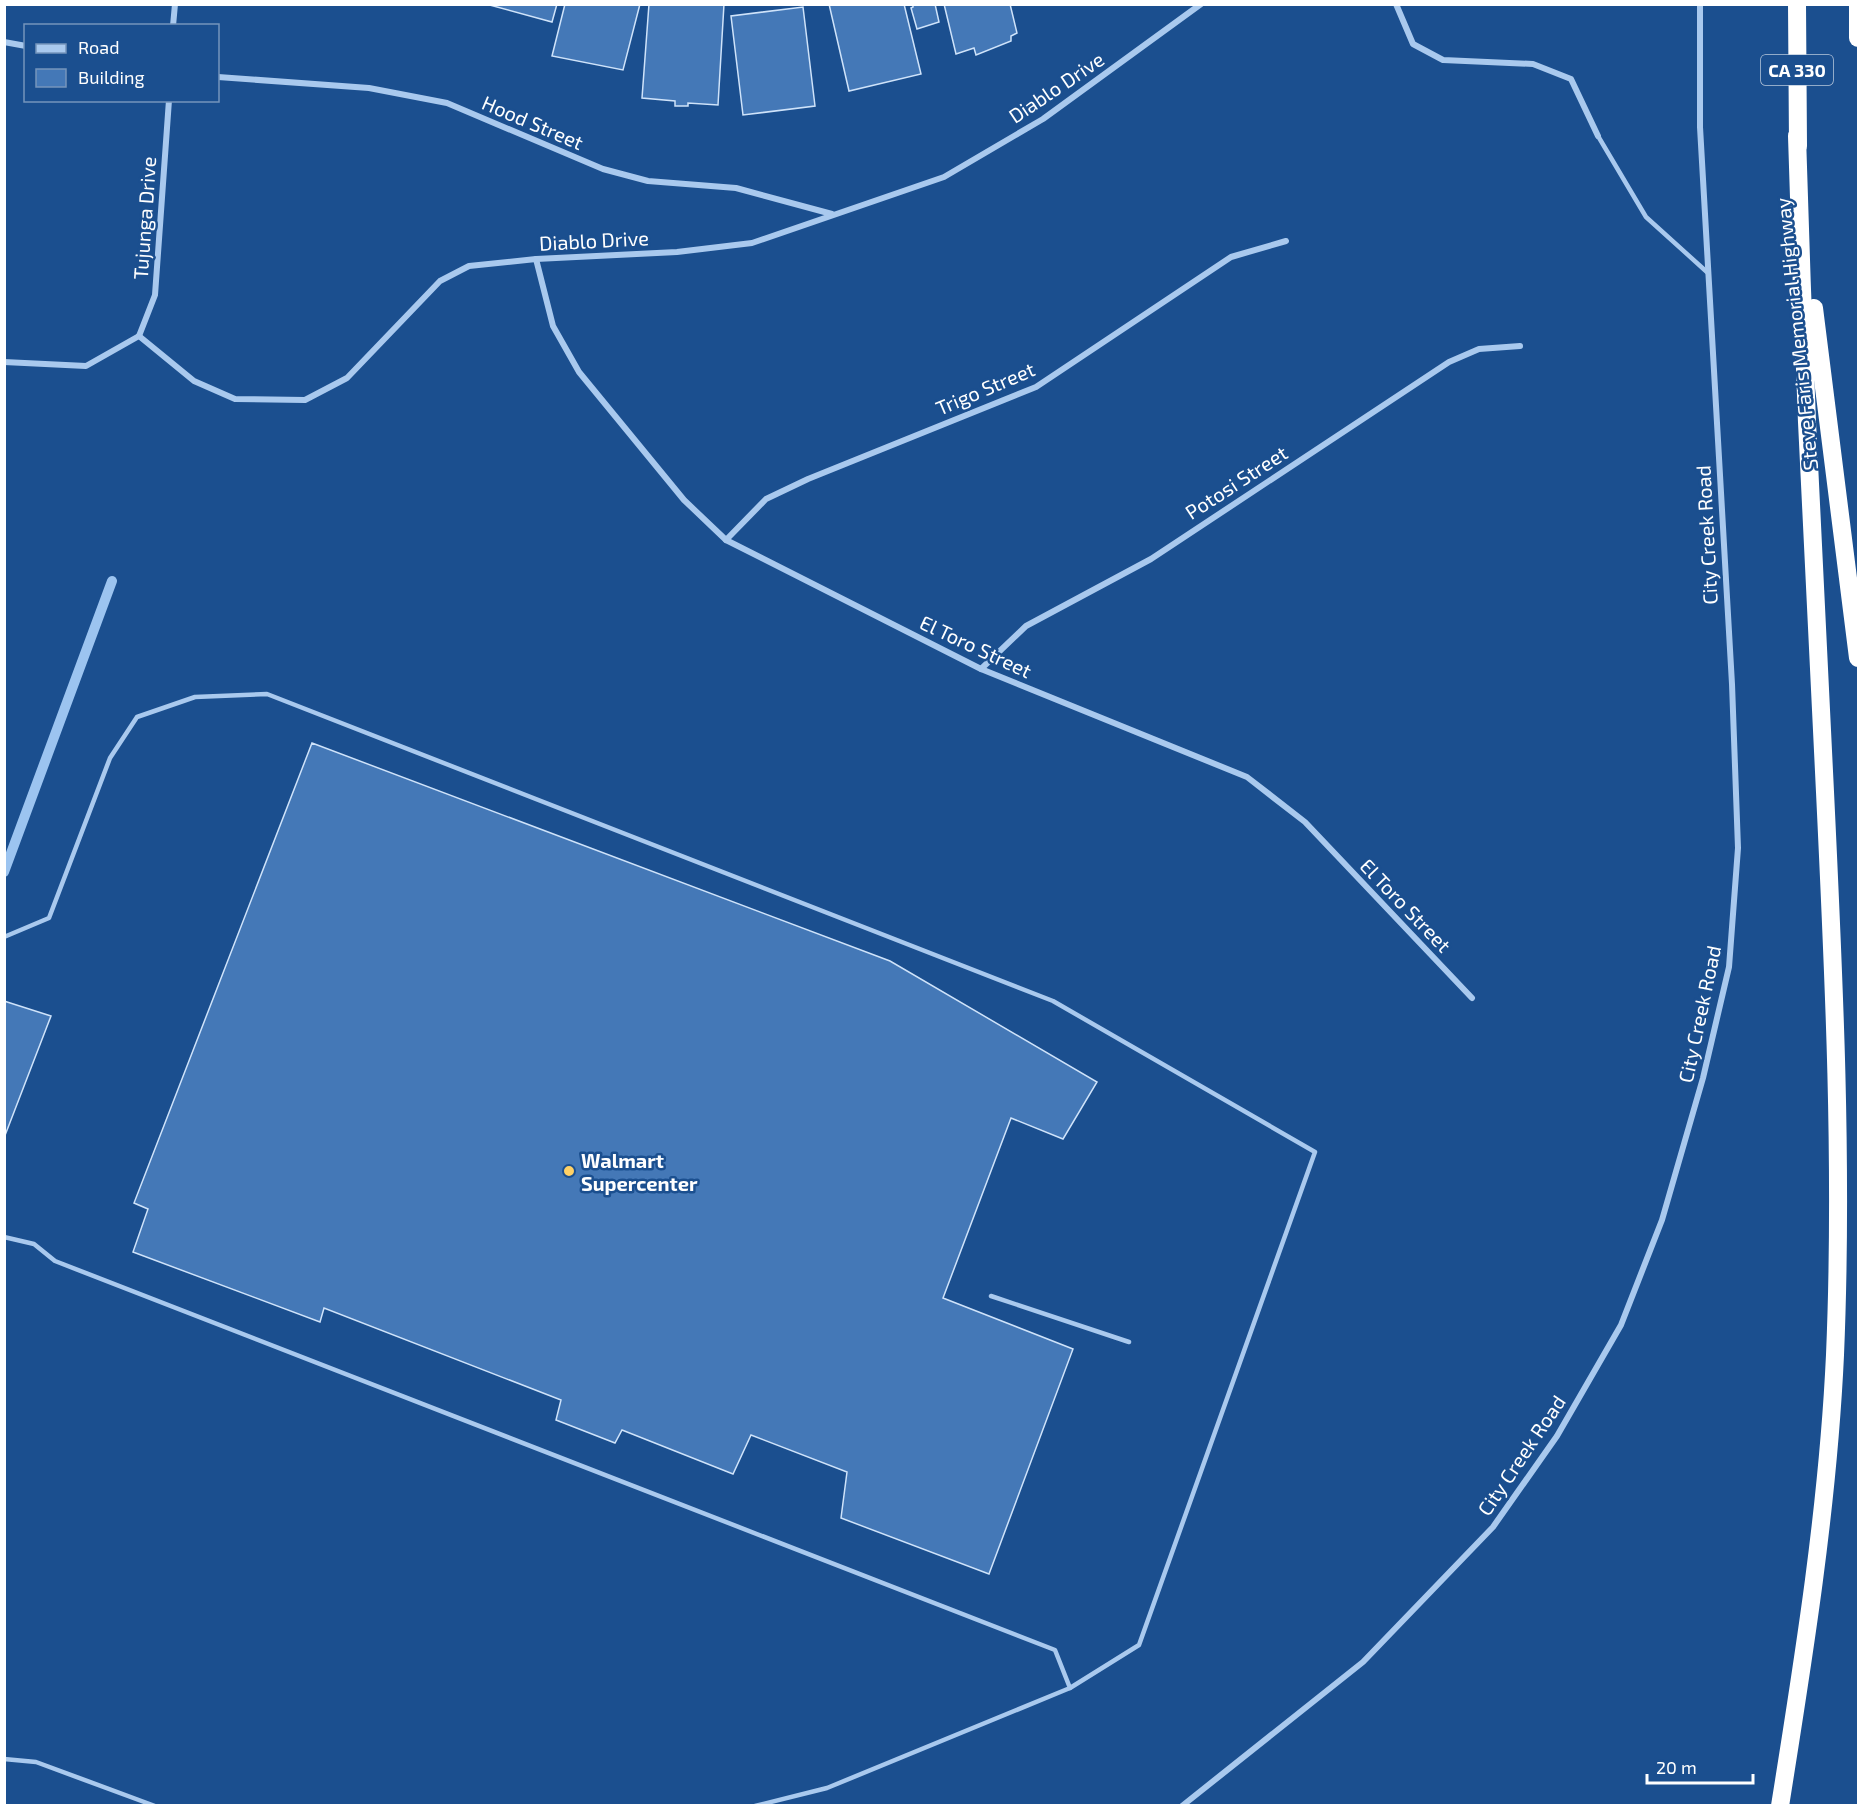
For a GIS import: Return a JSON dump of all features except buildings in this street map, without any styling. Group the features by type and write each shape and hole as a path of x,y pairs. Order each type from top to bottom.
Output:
{"highway":[{"name":"Steve Faris Memorial Highway","path":"1797,4 1797,136 1818,345 1858,658"},
{"path":"1858,4 1858,38"},
{"path":"1780,1806 1828,1463 1835,1354 1837,1250 1836,1062 1807,421 1797,136"}],"street":[{"path":"173,24 175,4"},
{"name":"Diablo Drive","path":"139,336 194,381 235,399 305,400 346,378 440,281 469,266 536,259 677,252 752,243 944,177 1043,119 1201,4"},
{"path":"1396,4 1413,44 1443,60 1533,64 1571,79 1598,135"},
{"name":"City Creek Road","path":"1182,1806 1363,1662 1493,1527 1557,1436 1621,1325 1662,1220 1704,1078 1729,967 1738,848 1731,672 1700,127 1700,4"},
{"path":"4,42 24,46"},
{"name":"Hood Street","path":"219,77 369,88 447,104 603,169 648,181 736,188 833,214"},
{"name":"Tujunga Drive","path":"139,336 154,295 169,102"},
{"name":"Trigo Street","path":"726,540 766,499 808,479 1036,387 1231,257 1286,241"},
{"name":"El Toro Street","path":"536,259 553,326 579,372 684,500 726,540 981,669 1247,777 1305,822 1473,998"},
{"path":"4,362 86,366 139,336"},
{"name":"Potosi Street","path":"981,669 1026,626 1151,559 1449,362 1479,349 1520,346"}],"lane":[{"path":"1598,135 1646,217 1708,273"},
{"path":"4,937 49,918 110,758 137,717 195,697 267,694 1053,1001 1315,1152 1139,1645 1070,1688 827,1788 755,1806"},
{"path":"4,1237 34,1244 55,1261 1055,1650 1070,1688"},
{"path":"991,1296 1129,1342"},
{"path":"4,1760 36,1762 155,1806"}],"waterway":[{"path":"4,872 112,581"}],"place":[{"name":"Walmart Supercenter","path":"569,1171"}]}
